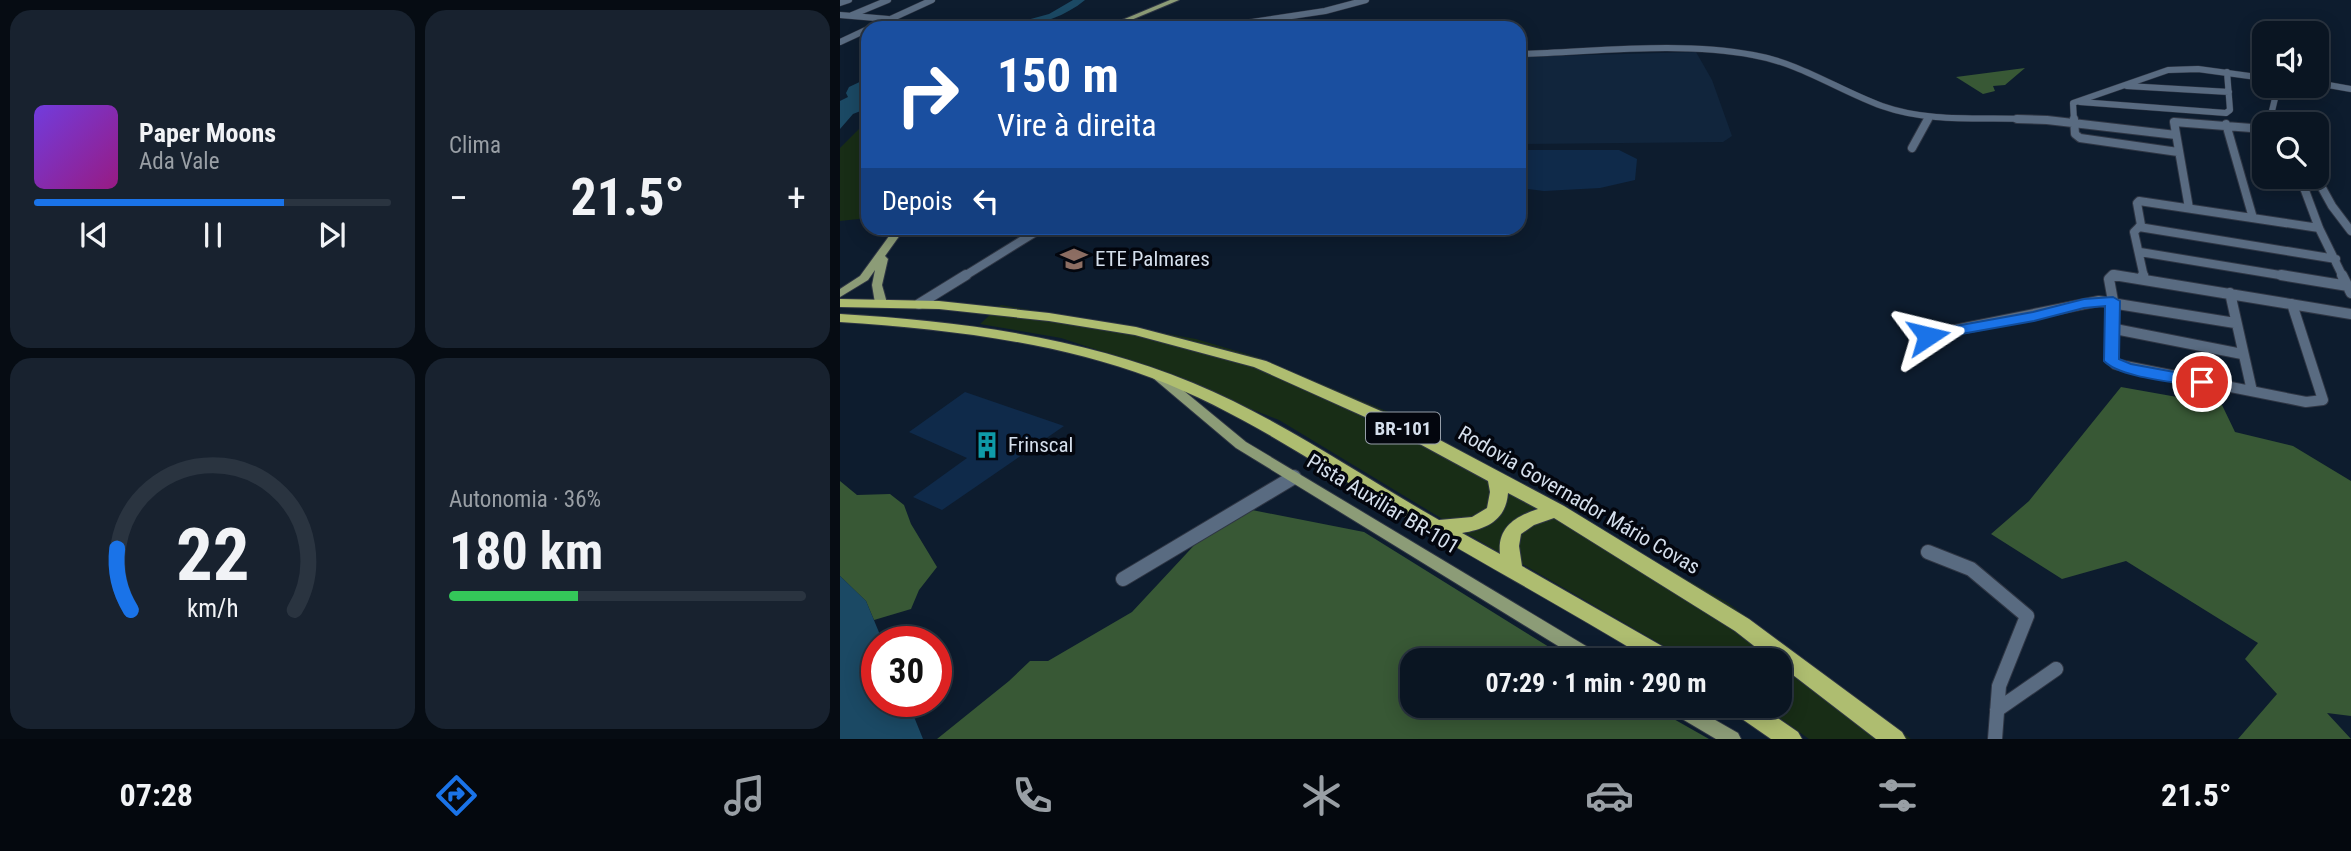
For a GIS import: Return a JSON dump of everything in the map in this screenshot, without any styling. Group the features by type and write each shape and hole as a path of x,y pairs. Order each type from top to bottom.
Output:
{"highway":[{"name":"Rodovia Governador Mário Covas","path":"840,303 919,304 982,309 1136,331 1234,356 1320,389 1400,426 1557,511 1742,625 1894,739"},
{"path":"840,318 929,323 1016,335 1157,375 1220,401 1647,648"},
{"path":"1436,527 1468,525 1492,515 1498,509 1501,492 1496,477"},
{"path":"1513,570 1509,543 1511,535 1526,520 1557,511"},
{"path":"1759,718 1790,739"}],"main road":[{"path":"1124,21 1176,0"},
{"path":"840,294 864,278 896,235"},
{"path":"881,303 877,285 887,249"},
{"name":"Pista Auxiliar BR-101","path":"1157,375 1226,434 1575,648"},
{"path":"1696,718 1732,739"}],"street":[{"path":"840,4 849,0"},
{"path":"850,16 888,0"},
{"path":"887,21 932,0"},
{"path":"1259,21 1325,11 1366,0"},
{"path":"840,15 891,19"},
{"path":"840,42 861,33"},
{"path":"1526,54 1696,50 1754,55 1791,64 1882,106 1929,117 2027,118 2176,135"},
{"path":"2074,101 2168,70 2227,72 2252,76"},
{"path":"2074,101 2229,111 2227,72"},
{"path":"2123,85 2229,92"},
{"path":"2329,85 2351,89"},
{"path":"2074,101 2075,134 2083,139 2178,152"},
{"path":"2215,112 2223,124 2253,218"},
{"path":"1912,148 1929,117"},
{"path":"2189,208 2174,123 2176,121 2252,128"},
{"path":"2304,189 2319,228 2350,289"},
{"path":"2323,189 2351,231"},
{"path":"2144,278 2134,232 2139,227 2137,203 2140,201 2319,228"},
{"path":"2139,227 2336,258"},
{"path":"919,304 1031,235"},
{"path":"2140,252 2350,289"},
{"path":"2292,304 2323,400 2306,402 2120,366 2110,357 2113,301 2110,276 2144,278 2351,314"},
{"path":"2230,293 2252,391"},
{"path":"1920,337 2034,316 2084,303 2113,301 2235,323"},
{"path":"2110,328 2242,354"},
{"path":"1123,579 1294,477"},
{"path":"1928,552 1954,558 1986,578 2027,617 1999,686 1994,739"},
{"path":"1997,710 2056,670"}],"shaded area":[{"path":"1696,52 1712,80 1732,136 1723,142 1526,144 1526,57"},
{"path":"861,81 861,111 853,114 840,129 840,101 848,97 846,93 849,87"},
{"path":"840,576 866,601 876,626 861,626 861,717 914,717 923,739 840,739"}],"green space":[{"path":"2025,68 2005,85 1993,86 1995,91 1983,94 1956,77"},
{"path":"861,127 861,219 840,221 840,148"},
{"path":"1001,305 1196,339 1260,358 1398,416 1502,474 1509,488 1507,497 1487,517 1449,523 1279,420 1220,397 1179,377 1061,338 980,324"},
{"path":"2121,387 2222,405 2235,432 2293,446 2351,481 2351,716 2327,713 2351,739 2238,739 2277,694 2245,659 2258,643 2126,561 2062,579 1991,534 2029,501"},
{"path":"840,481 857,495 890,494 904,505 911,524 937,567 919,590 911,609 874,620 866,601 840,576"},
{"path":"1513,488 1559,506 1535,508 1521,516 1512,560 1452,525 1502,510"},
{"path":"1252,510 1364,532 1551,648 1400,648 1400,718 1672,718 1709,739 937,739 1030,661 1048,661 1132,612 1200,539"},
{"path":"1537,511 1624,544 1728,603 1789,648 1667,648 1517,561 1510,533"},
{"path":"1792,651 1911,739 1809,739 1779,718 1792,718"}],"building":[{"path":"1526,150 1619,150 1637,159 1635,180 1600,188 1544,191 1526,189"},
{"name":"Frinscal","path":"965,392 1064,426 942,510 913,497 967,458 909,432"}],"waterway":[{"path":"1032,21 1052,16 1080,0"}],"place":[{"name":"ETE Palmares","path":"1074,259"},
{"name":"Frinscal","path":"987,445"}],"route":[{"path":"1928,336 2034,316 2084,303 2113,301 2110,357 2115,364 2202,382"}]}
